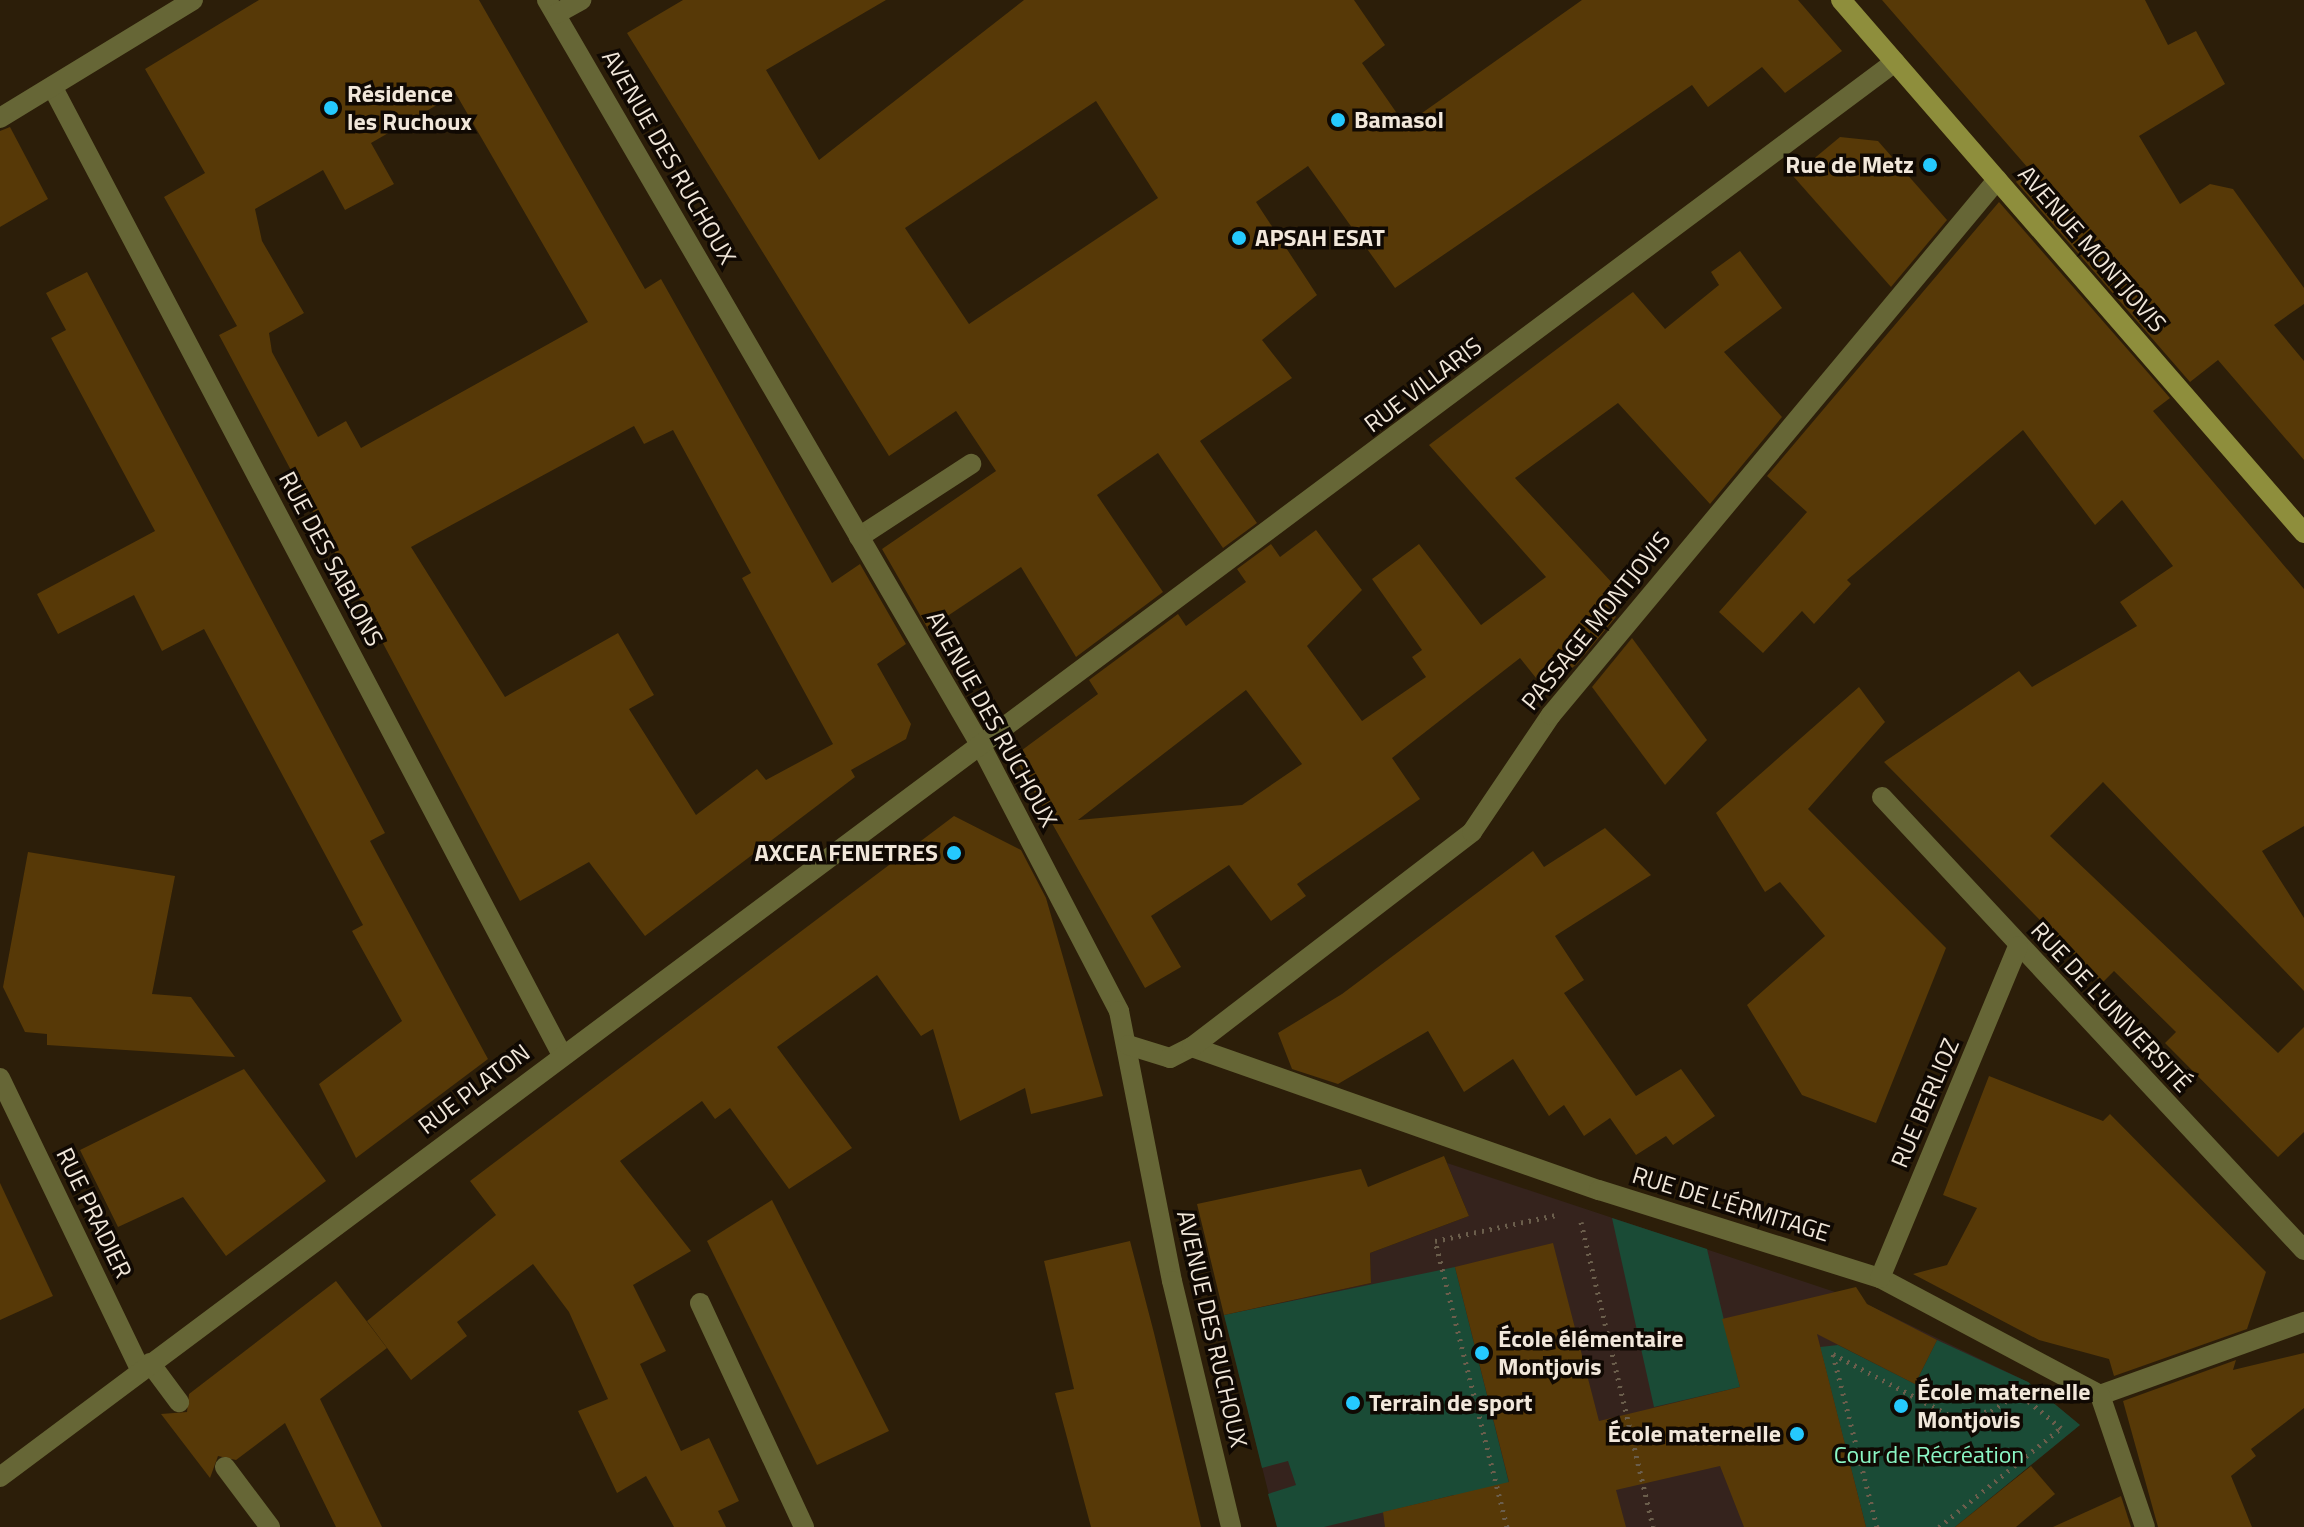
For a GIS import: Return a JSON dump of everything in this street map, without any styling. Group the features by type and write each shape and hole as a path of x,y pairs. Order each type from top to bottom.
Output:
{"main road":[{"name":"AVENUE MONTJOVIS","path":"1841,0 2304,533"}],"street":[{"path":"0,118 193,0"},
{"path":"551,7 581,0"},
{"name":"AVENUE DES RUCHOUX","path":"551,7 981,746 1119,1011 1172,1281 1231,1527"},
{"name":"RUE VILLARIS","path":"981,746 1895,62"},
{"name":"RUE DES SABLONS","path":"53,88 562,1055"},
{"name":"PASSAGE MONTJOVIS","path":"1192,1047 1472,832 1551,715 1997,180"},
{"path":"859,537 971,464"},
{"name":"RUE PLATON","path":"0,1477 562,1055 981,746"},
{"name":"RUE DE L'UNIVERSITÉ","path":"1882,797 2018,947 2304,1250"},
{"name":"RUE BERLIOZ","path":"1880,1278 2018,947"},
{"name":"RUE DE L'ÉRMITAGE","path":"1128,1045 1170,1058 1192,1047 1599,1190 1880,1278 2100,1395"},
{"name":"RUE PRADIER","path":"0,1078 145,1367 179,1402"},
{"path":"700,1303 804,1527"},
{"path":"2145,1527 2100,1395 2304,1322"},
{"path":"225,1467 270,1527"}],"path":[{"path":"1507,1527 1435,1241 1550,1214 1590,1219 1599,1190"},
{"path":"1579,1217 1653,1527"},
{"path":"1877,1527 1833,1354 1953,1417 1991,1411 2021,1394 2061,1428 1939,1527"}],"shaded area":[{"name":"École élémentaire Montjovis","path":"1447,1163 1856,1299 2028,1382 2080,1425 1955,1527 1277,1527 1224,1315 1371,1283 1370,1253 1469,1216"}],"green space":[{"path":"1612,1218 1707,1249 1740,1387 1654,1407"},
{"path":"1455,1267 1520,1527 1454,1495 1324,1527 1277,1527 1268,1494 1296,1485 1288,1461 1262,1468 1224,1315"},
{"name":"Cour de Récréation","path":"1937,1340 2028,1382 2080,1425 1955,1527 1866,1527 1820,1347 1838,1345 1915,1384"}],"building":[{"path":"259,0 479,0 645,289 661,279 832,583 860,564 906,644 877,664 911,724 906,739 851,770 855,777 645,936 589,862 520,901 219,335 237,326 164,197 205,173 145,69","holes":["456,94 588,322 361,448 346,421 318,437 272,352 269,333 304,313 262,241 255,209 323,170 345,210 394,184 371,143","634,426 644,444 673,430 751,573 742,578 833,744 766,780 757,769 696,815 629,709 654,695 618,633 505,697 411,547"]},
{"path":"683,0 886,0 766,70 819,160 1024,0 1354,0 1385,45 1362,63 1405,125 1582,0 1798,0 1842,51 1785,93 1762,67 1708,107 1692,85 1395,288 1308,166 1256,202 1317,295 1262,340 1292,378 1200,441 1257,523 1223,548 1158,453 1097,495 1163,592 1076,657 1021,567 928,629 882,549 996,471 956,411 889,456 627,33","holes":["1096,101 1158,198 969,324 905,228"]},
{"path":"1882,0 2145,0 2168,45 2196,31 2225,84 2139,136 2180,204 2210,184 2233,189 2304,288 2304,304 2274,325 2304,361 2304,460 2218,360 2190,382 2016,182 2028,168"},
{"path":"10,127 48,199 0,227 0,131"},
{"path":"1840,137 1878,141 1947,220 1891,287 1793,176"},
{"path":"1999,202 2170,398 2153,411 2304,589 2304,826 2262,851 2304,918 2304,991 2103,782 2050,836 2278,1053 2304,1027 2304,1132 2278,1157 2165,1043 2176,1032 2114,971 2102,983 1884,762 2019,671 2032,687 2137,626 2120,602 2173,566 2122,500 2095,525 2023,430 1847,580 1851,584 1814,624 1802,611 1763,653 1719,612 1807,512 1767,476"},
{"path":"1740,251 1782,308 1724,352 1782,417 1710,504 1618,403 1515,478 1615,586 1602,599 1616,617 1576,665 1544,688 1520,658 1392,758 1420,799 1297,884 1306,896 1271,921 1229,865 1151,916 1181,967 1145,988 1014,756 1098,694 1089,680 1178,614 1186,626 1246,582 1237,569 1271,544 1280,557 1316,530 1362,590 1307,646 1362,721 1426,677 1412,657 1422,650 1372,579 1419,544 1481,625 1546,577 1429,445 1633,292 1665,329 1719,285 1711,272","holes":["1246,690 1302,764 1242,805 1078,820"]},
{"path":"87,272 385,833 370,841 488,1059 356,1158 319,1084 402,1021 352,931 363,925 204,629 162,651 134,595 58,634 37,594 155,531 51,338 66,330 46,293"},
{"path":"1632,638 1707,740 1665,785 1592,687"},
{"path":"1859,687 1885,722 1808,809 1946,948 1876,1123 1802,1095 1747,1005 1825,936 1780,882 1765,892 1716,813"},
{"path":"954,816 1021,850 1046,898 1103,1096 1031,1114 1025,1088 960,1121 933,1029 921,1036 877,975 777,1047 852,1148 789,1189 730,1108 715,1119 702,1101 620,1161 691,1251 633,1285 666,1351 640,1364 681,1451 709,1438 739,1501 718,1511 726,1527 674,1527 646,1476 617,1493 578,1411 608,1399 569,1312 533,1264 457,1322 467,1336 411,1380 367,1321 496,1215 470,1181"},
{"path":"1605,828 1651,875 1555,936 1584,980 1564,993 1636,1096 1681,1069 1715,1116 1673,1145 1666,1136 1636,1155 1610,1118 1584,1136 1564,1105 1549,1116 1513,1059 1464,1092 1428,1031 1338,1084 1292,1069 1278,1033 1342,994 1533,851 1544,867"},
{"path":"28,852 175,876 152,994 191,997 235,1057 47,1045 47,1034 25,1032 3,987"},
{"path":"244,1069 326,1181 226,1256 183,1197 118,1227 80,1150"},
{"path":"1989,1076 2103,1121 2110,1114 2266,1272 2247,1329 2114,1376 2109,1359 2039,1340 1913,1274 1947,1265 1977,1208 1943,1195"},
{"path":"1444,1156 1469,1216 1370,1253 1371,1283 1224,1315 1197,1204 1361,1169 1368,1187"},
{"path":"0,1183 53,1296 0,1320"},
{"path":"772,1200 889,1431 817,1465 707,1241"},
{"path":"1130,1241 1201,1527 1091,1527 1055,1393 1074,1389 1044,1261"},
{"path":"1553,1243 1599,1421 1740,1387 1722,1319 1856,1287 1867,1304 1937,1340 1915,1384 1817,1334 1866,1527 1744,1527 1720,1466 1616,1490 1626,1527 1385,1527 1383,1512 1509,1482 1455,1267"},
{"path":"336,1281 387,1348 320,1399 382,1527 336,1527 285,1423 236,1460 218,1456 210,1478 161,1414 187,1412 189,1394"},
{"path":"2304,1353 2304,1408 2251,1449 2256,1456 2231,1476 2252,1527 2158,1527 2123,1401 2236,1360 2233,1370"},
{"path":"2031,1466 2055,1494 2016,1527 1955,1527"},
{"path":"2121,1496 2131,1527 2053,1527"}],"place":[{"name":"Résidence les Ruchoux","path":"331,108"},
{"name":"Bamasol","path":"1338,120"},
{"name":"Rue de Metz","path":"1930,165"},
{"name":"APSAH ESAT","path":"1239,238"},
{"name":"AXCEA FENETRES","path":"954,853"},
{"name":"École élémentaire Montjovis","path":"1482,1353"},
{"name":"Terrain de sport","path":"1353,1403"},
{"name":"École maternelle Montjovis","path":"1901,1406"},
{"name":"École maternelle","path":"1797,1434"}]}
